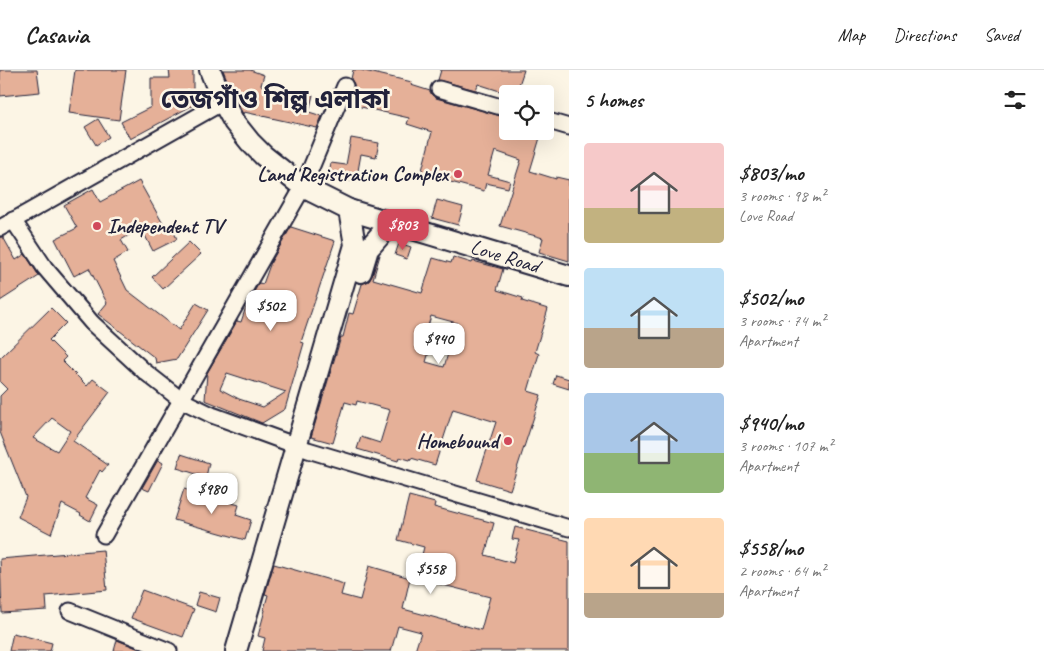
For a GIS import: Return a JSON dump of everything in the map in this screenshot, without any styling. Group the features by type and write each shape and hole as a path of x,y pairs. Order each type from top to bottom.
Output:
{"main road":[{"name":"Love Road","path":"210,70 223,102 234,122 250,142 264,156 303,186 349,210 569,276"},
{"path":"349,210 362,247"},
{"path":"236,651 302,447 362,247 391,223"},
{"path":"250,651 302,447"}],"street":[{"path":"104,535 303,186 345,86"},
{"path":"439,89 499,106"},
{"path":"223,102 7,224 92,323 144,371 181,400 212,415 302,447 569,528"},
{"path":"554,123 569,127"},
{"path":"70,610 169,651"}],"building":[{"path":"0,70 37,70 40,92 0,96"},
{"path":"75,70 126,70 119,120 69,113"},
{"path":"169,70 193,70 193,95 197,103 130,139 121,122 151,107 151,78 170,78"},
{"path":"223,70 250,70 264,75 261,85 313,95 309,112 322,116 317,128 244,112 243,114"},
{"path":"353,70 360,70 412,82 411,85 430,91 436,98 499,116 499,140 539,140 530,171 556,179 556,177 569,180 569,261 539,252 543,238 500,226 521,160 495,151 488,175 510,181 508,188 486,183 484,191 421,174 432,132 407,124 409,118 348,104 354,89 351,79"},
{"path":"441,70 524,70 519,85 499,85 499,91 478,84 476,90 438,80"},
{"path":"98,119 109,137 96,145 85,127"},
{"path":"351,138 379,143 376,157 361,154 356,182 328,177 331,163 346,165"},
{"path":"139,181 167,231 172,228 177,239 153,251 141,228 121,240 128,252 113,261 127,290 179,330 196,303 208,310 177,359 156,363 155,358 98,314 107,303 89,268 74,276 55,239 77,228 64,205 93,189 100,202"},
{"path":"437,200 463,207 458,225 432,218"},
{"path":"291,227 335,241 301,342 304,343 285,409 262,423 205,400 207,373 237,321 241,322 247,304 259,283 263,284 271,262","holes":["227,373 286,392 263,407 239,399 220,389"]},
{"path":"0,237 3,237 16,260 25,254 39,276 0,301"},
{"path":"189,242 201,254 163,289 152,277"},
{"path":"399,243 411,247 407,259 395,255"},
{"path":"380,255 373,279 422,293 433,258 451,263 453,257 503,269 497,290 523,298 522,301 548,309 535,352 539,354 528,391 541,395 510,490 477,480 496,422 453,409 435,465 411,458 410,460 399,457 398,461 357,449 361,437 380,443 390,410 357,401 356,405 345,402 333,443 311,437 349,313 353,314 362,284 369,281","holes":["431,316 457,323 444,367 426,362 433,338 425,336"]},
{"path":"51,308 66,323 49,340 66,357 62,361 87,386 93,379 110,392 73,441 108,465 102,472 100,470 85,498 98,505 90,521 62,504 51,534 18,517 26,497 0,432 0,396 7,389 0,382 0,358","holes":["52,418 70,431 57,451 33,438"]},
{"path":"556,375 569,379 569,389 553,384"},
{"path":"181,454 209,463 206,477 177,468"},
{"path":"158,460 163,463 149,491 142,488"},
{"path":"184,489 239,505 236,515 251,520 245,540 174,520"},
{"path":"409,496 435,503 434,507 494,523 485,555 513,563 519,540 512,539 515,527 569,541 569,651 415,651 421,632 398,626 391,651 262,651 265,638 258,636 268,595 265,594 274,564 344,584 341,595 360,600 369,566 410,578 403,609 481,630 490,597 416,578 424,547 398,540"},
{"path":"103,550 107,590 46,596 47,610 2,613 0,559"},
{"path":"142,590 194,609 183,637 131,618"},
{"path":"199,592 220,598 216,612 195,605"},
{"path":"13,633 52,643 50,651 9,651"},
{"path":"117,640 144,651 114,651"}],"place":[{"name":"Land Registration Complex","path":"458,174"},
{"name":"Independent TV","path":"97,226"},
{"name":"Homebound","path":"508,441"}],"district":[{"name":"তেজগাঁও শিল্প এলাকা","path":"275,99"}]}
